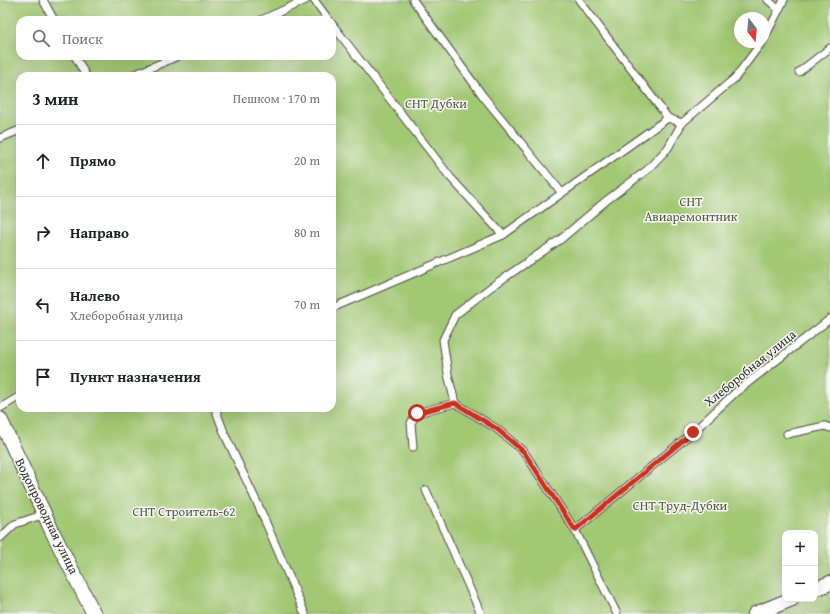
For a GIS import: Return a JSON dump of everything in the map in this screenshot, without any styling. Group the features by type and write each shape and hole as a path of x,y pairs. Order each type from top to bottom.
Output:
{"street":[{"name":"Водопроводная улица","path":"0,419 94,614"},
{"path":"818,588 830,583"},
{"path":"755,614 785,602"}],"lane":[{"path":"43,0 52,16"},
{"path":"270,16 306,0"},
{"path":"314,0 326,16"},
{"path":"413,0 484,96 562,193"},
{"path":"579,0 668,118 682,123"},
{"path":"768,0 779,10"},
{"path":"770,27 784,0"},
{"path":"336,29 450,178 503,235"},
{"path":"617,614 575,530 524,452 497,429 455,403 448,374 443,340 454,315 491,287 561,239 607,200 647,170 668,148 682,123 735,78 758,48"},
{"path":"799,72 830,48"},
{"path":"77,60 84,72"},
{"path":"140,72 169,60"},
{"path":"336,306 503,235 668,118"},
{"path":"0,138 16,132"},
{"name":"Хлеборобная улица","path":"575,530 693,432 736,392 830,319"},
{"path":"0,408 16,398"},
{"path":"413,447 411,423 417,413 455,403"},
{"path":"216,412 225,435 260,509 305,614"},
{"path":"787,434 825,426 830,428"},
{"path":"426,490 481,614"},
{"path":"0,538 15,524 45,514"}],"green space":[{"path":"0,0 830,0 830,614 0,614"}],"route":[{"path":"417,413 455,403 497,429 524,452 575,530 693,432"}],"park label":[{"name":"СНТ Дубки","path":"436,103"},
{"name":"СНТ Авиаремонтник","path":"691,208"},
{"name":"СНТ Труд-Дубки","path":"680,505"},
{"name":"СНТ Строитель-62","path":"184,511"}]}
